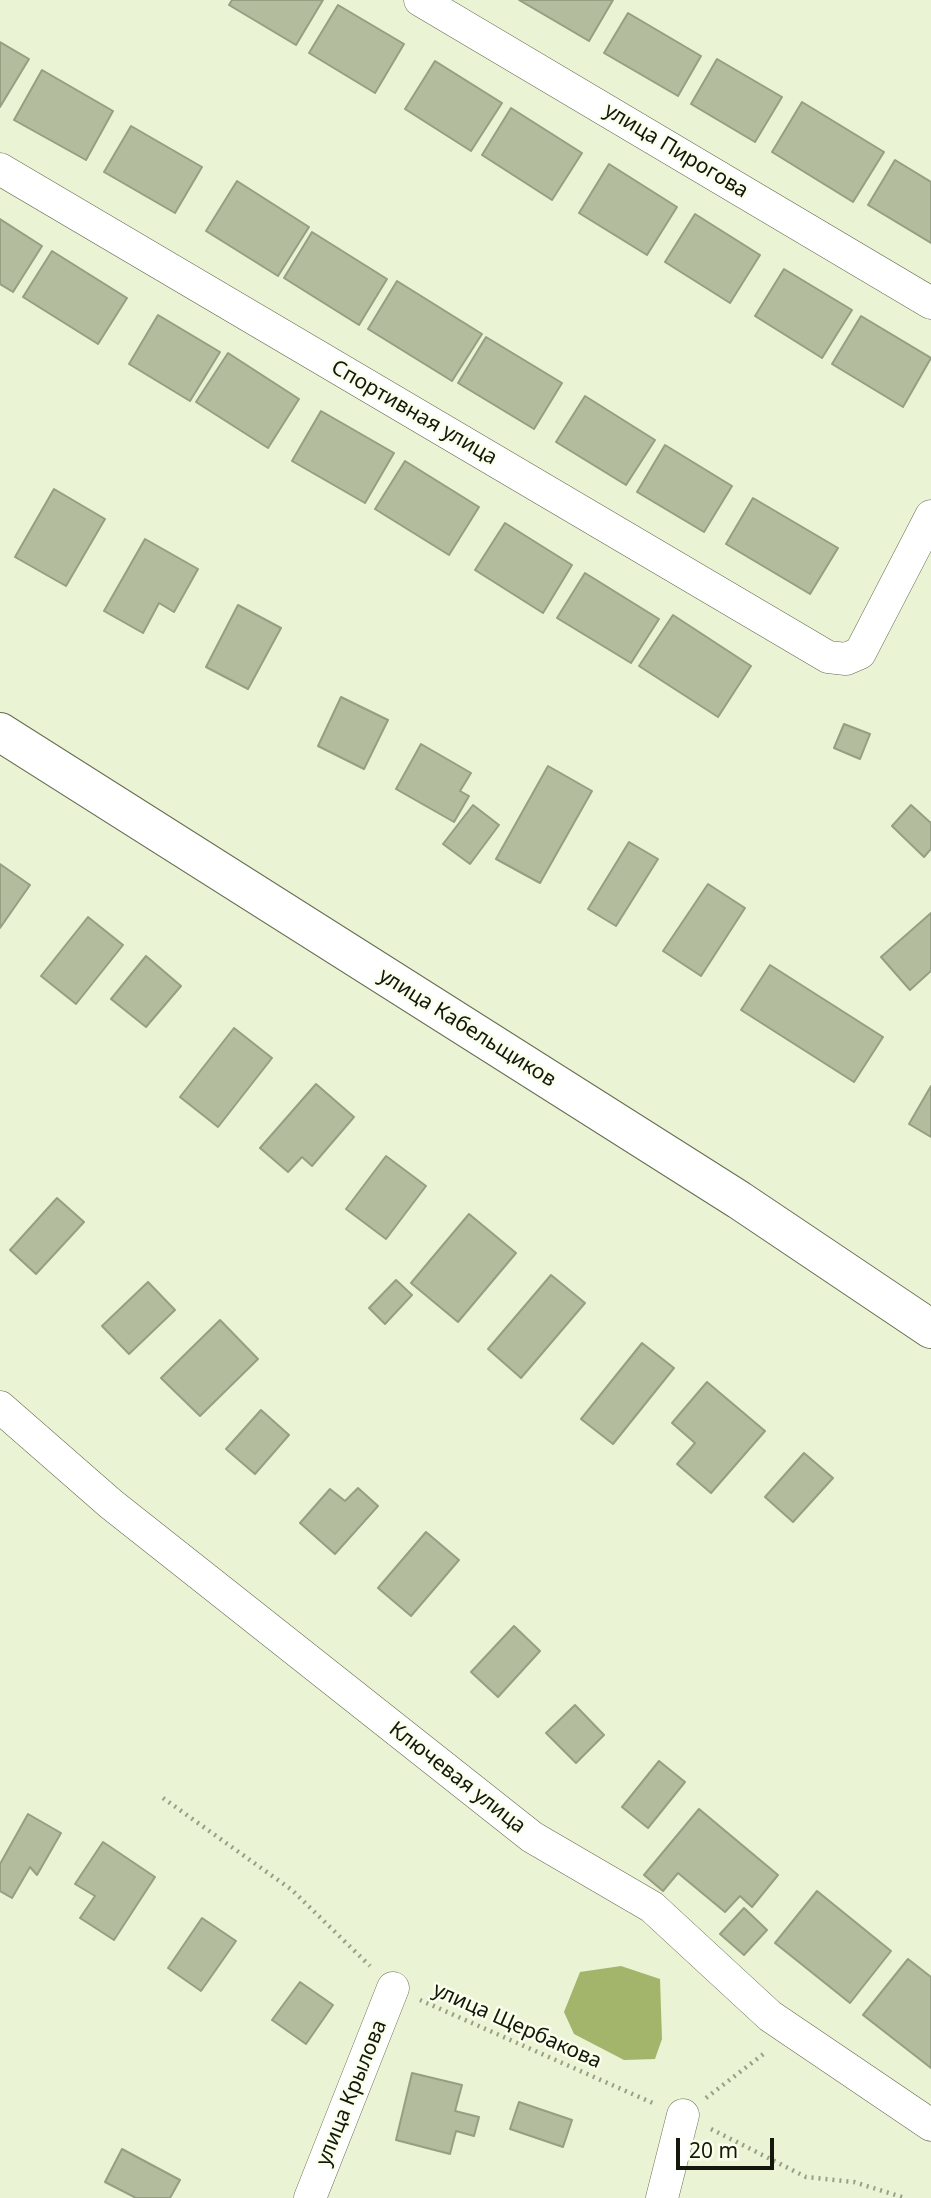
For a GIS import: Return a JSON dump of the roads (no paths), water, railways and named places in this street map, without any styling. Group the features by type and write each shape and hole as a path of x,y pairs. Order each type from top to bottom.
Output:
{"street":[{"name":"улица Пирогова","path":"420,0 931,303"},
{"name":"Спортивная улица","path":"0,169 828,657 846,659 860,653 931,516"},
{"name":"улица Кабельщиков","path":"0,732 727,1192 931,1329"},
{"name":"Ключевая улица","path":"0,1406 111,1504 532,1837 652,1907 770,2016 931,2125"},
{"name":"улица Крылова","path":"310,2198 393,1988"},
{"path":"662,2198 683,2115"}]}
